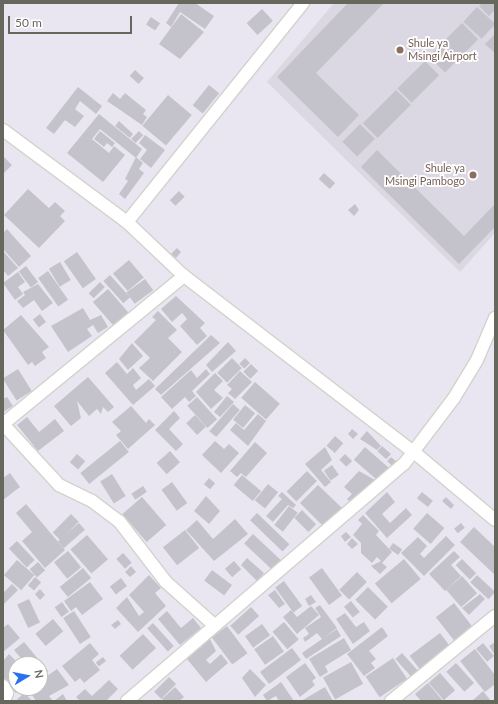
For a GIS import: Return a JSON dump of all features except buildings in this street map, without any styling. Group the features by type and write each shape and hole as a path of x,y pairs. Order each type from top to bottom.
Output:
{"street":[{"path":"127,222 303,3"},
{"path":"3,130 127,222 184,276 415,453 495,520"},
{"path":"184,276 3,424 59,485 92,501 119,521 166,582 213,624"},
{"path":"127,701 213,624 337,523 415,453 473,366 495,318"},
{"path":"391,701 405,697 495,616"},
{"path":"3,686 7,693 4,701"}],"shaded area":[{"path":"334,3 495,3 495,233 460,272 267,82"}],"place":[{"name":"Shule ya Msingi Airport","path":"400,50"},
{"name":"Shule ya Msingi Pambogo","path":"473,175"}]}
